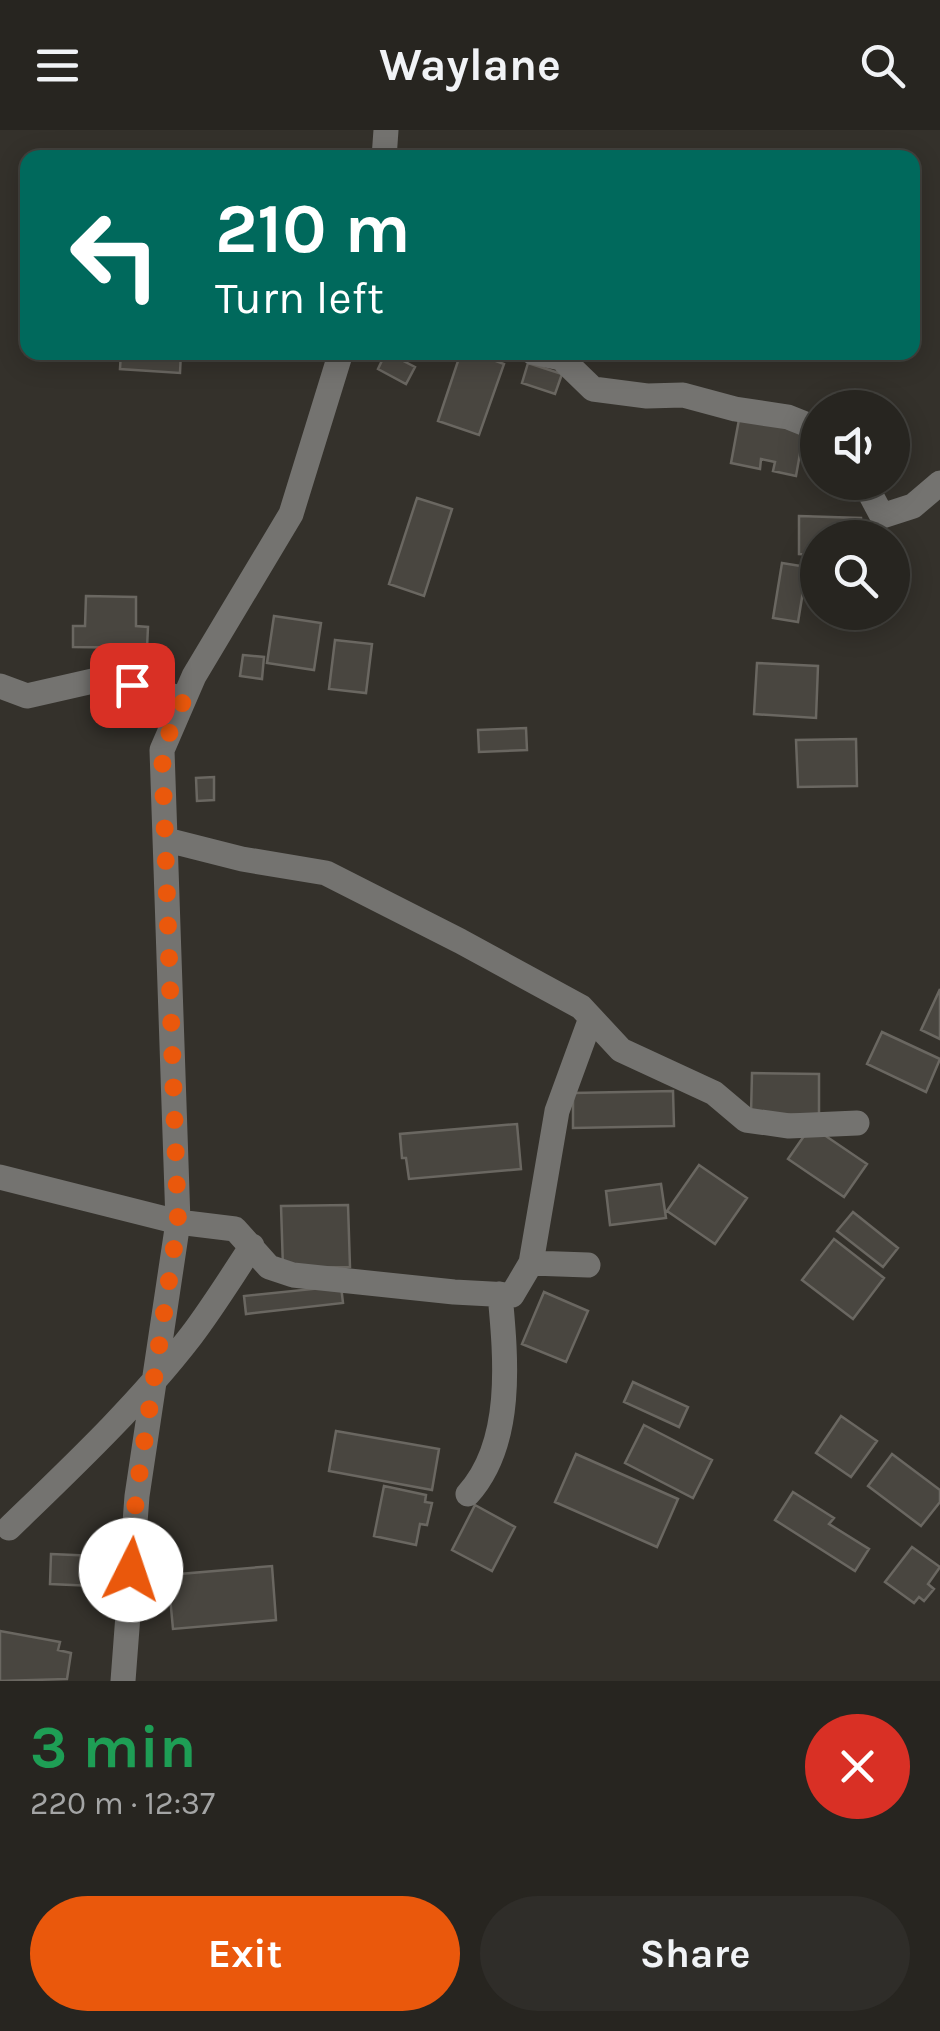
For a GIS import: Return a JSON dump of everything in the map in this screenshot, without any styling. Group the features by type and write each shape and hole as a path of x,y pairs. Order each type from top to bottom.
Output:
{"street":[{"path":"123,1681 136,1496 178,1222 162,750 194,676 291,514 339,360"},
{"path":"563,360 593,389 647,396 683,394 800,423"},
{"path":"874,500 882,516 913,506 940,482"},
{"path":"0,686 27,696 106,678 184,699"},
{"path":"167,840 242,859 326,873 460,940 581,1007 621,1050 714,1093 746,1120 789,1126 857,1123"},
{"path":"0,1177 178,1222 235,1229 269,1267 292,1275 512,1295 531,1263 557,1111 591,1018"},
{"path":"9,1528 154,1379 191,1336 252,1246"},
{"path":"531,1263 588,1265"},
{"path":"468,1494 485,1475 500,1416 506,1357 500,1294"}],"building":[{"path":"121,360 181,360 180,373 120,369"},
{"path":"382,360 401,360 415,367 406,384 378,369"},
{"path":"458,360 493,360 504,364 479,435 438,421"},
{"path":"528,363 562,374 555,394 522,383"},
{"path":"740,414 800,430 796,476 773,471 775,462 761,459 760,469 731,463"},
{"path":"417,498 452,509 424,596 389,584"},
{"path":"799,516 861,518 800,520 799,554"},
{"path":"782,563 800,566 798,622 773,618"},
{"path":"86,596 136,597 136,626 148,627 147,648 73,647 73,626 85,626"},
{"path":"274,616 321,623 314,670 267,663"},
{"path":"335,640 372,644 366,693 329,689"},
{"path":"243,655 264,657 262,679 240,676"},
{"path":"757,663 818,666 816,718 754,714"},
{"path":"526,728 527,750 479,752 478,730"},
{"path":"856,739 857,786 798,787 796,740"},
{"path":"214,777 214,800 197,801 196,778"},
{"path":"940,989 940,1039 921,1030"},
{"path":"882,1032 940,1059 926,1092 867,1064"},
{"path":"752,1073 819,1074 819,1115 751,1114"},
{"path":"673,1091 674,1126 573,1128 573,1093"},
{"path":"517,1124 521,1169 409,1179 400,1134"},
{"path":"811,1126 867,1164 844,1197 788,1159"},
{"path":"699,1165 747,1198 715,1244 667,1211"},
{"path":"661,1184 666,1218 610,1225 606,1191"},
{"path":"348,1205 350,1267 283,1268 281,1206"},
{"path":"853,1212 898,1248 883,1267 837,1231"},
{"path":"834,1239 884,1278 853,1319 802,1280"},
{"path":"341,1286 343,1303 246,1314 244,1296"},
{"path":"544,1292 588,1311 566,1362 522,1344"},
{"path":"633,1382 688,1407 679,1427 624,1402"},
{"path":"841,1416 877,1441 851,1477 816,1453"},
{"path":"644,1425 712,1460 693,1498 625,1463"},
{"path":"336,1431 439,1449 432,1490 329,1471"},
{"path":"576,1454 678,1499 657,1547 555,1502"},
{"path":"892,1454 940,1490 940,1502 921,1526 868,1486"},
{"path":"384,1486 426,1495 425,1502 432,1503 427,1525 420,1524 416,1545 374,1536"},
{"path":"793,1492 834,1518 829,1524 869,1549 855,1571 775,1520"},
{"path":"475,1505 515,1527 492,1571 452,1550"},
{"path":"912,1547 940,1567 928,1584 934,1589 924,1601 919,1597 914,1603 885,1582"},
{"path":"51,1554 96,1556 94,1586 50,1584"},
{"path":"272,1566 276,1620 173,1629 168,1575"},
{"path":"0,1631 60,1642 58,1650 71,1653 67,1679 0,1681"}],"route":[{"path":"131,1570 136,1496 178,1222 162,750 184,699 132,685"}]}
